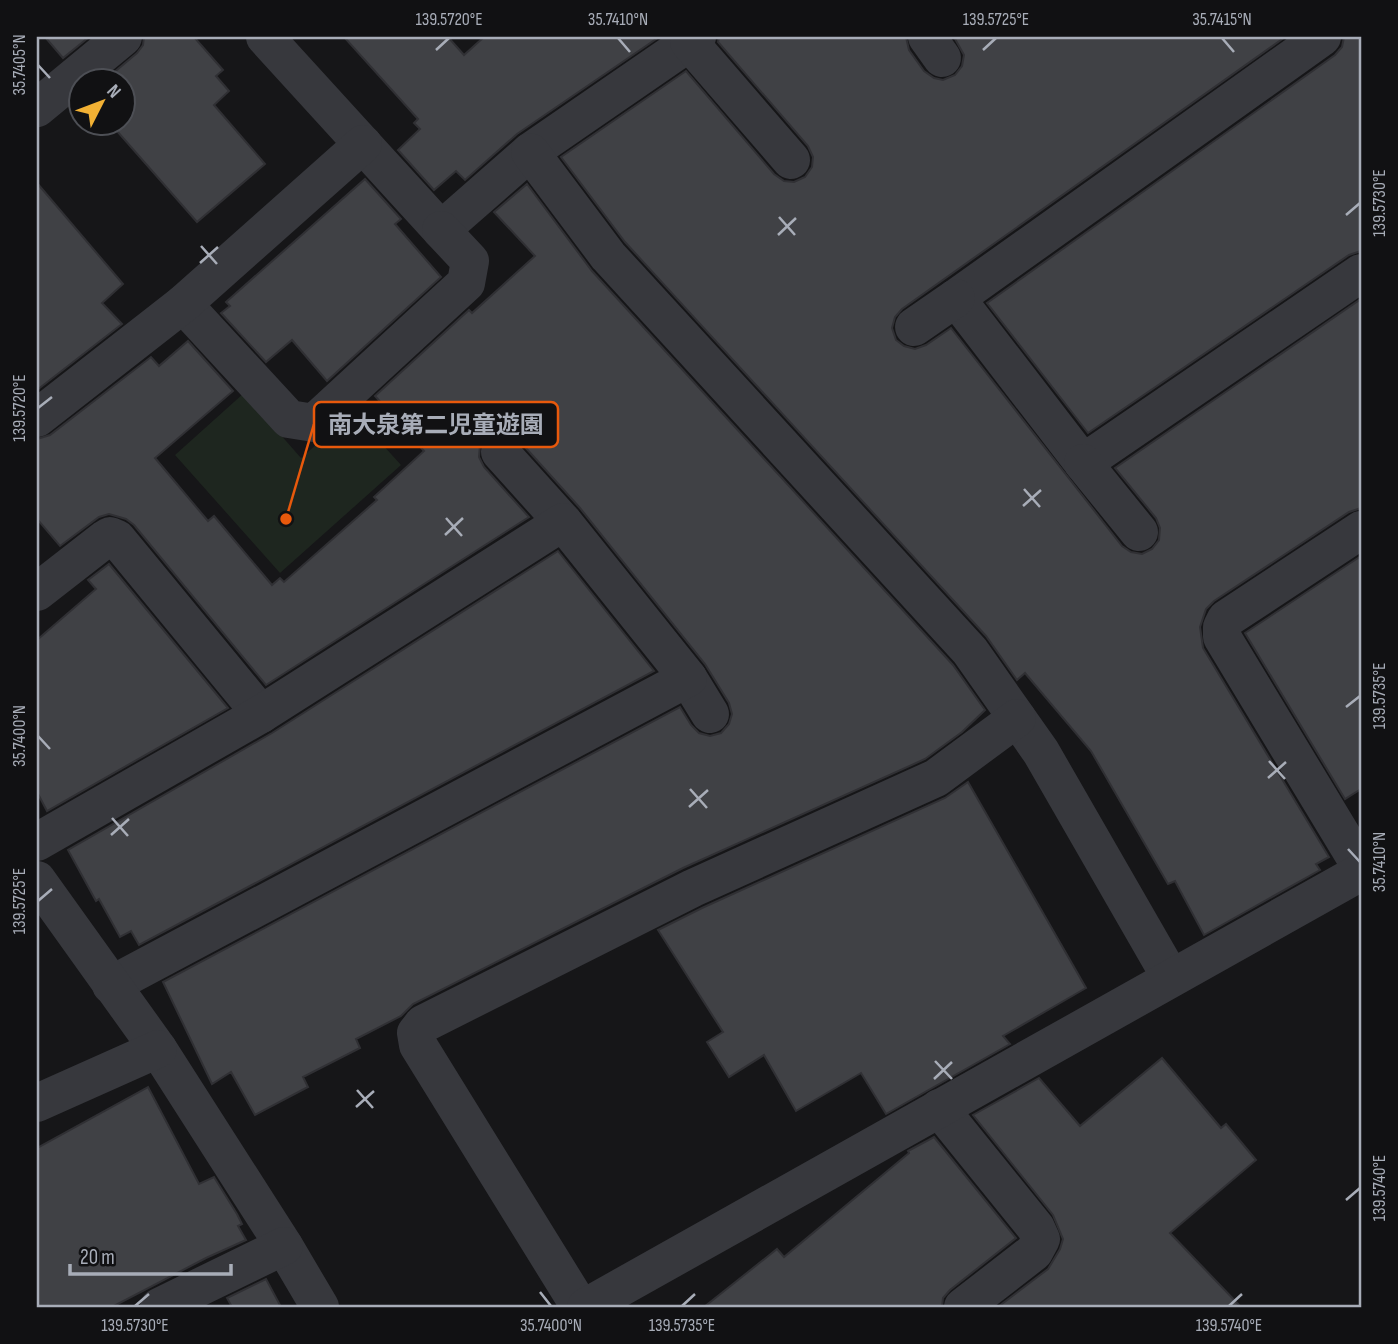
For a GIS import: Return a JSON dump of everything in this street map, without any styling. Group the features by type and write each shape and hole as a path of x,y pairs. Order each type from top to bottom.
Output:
{"street":[{"path":"37,108 124,37"},
{"path":"183,304 289,419 314,423 466,283 470,261 265,37"},
{"path":"914,327 1322,37"},
{"path":"441,230 530,152 693,39 791,160"},
{"path":"37,418 183,304 363,144"},
{"path":"530,152 608,256 971,651 1041,752 1171,978"},
{"path":"1083,463 1359,282"},
{"path":"956,298 1139,532"},
{"path":"500,452 564,522 688,678 710,715"},
{"path":"37,842 261,714 564,522"},
{"path":"586,1307 1361,869 1222,637 1222,627 1226,619 1361,530"},
{"path":"37,592 105,539 110,536 117,539 261,714"},
{"path":"111,985 688,678"},
{"path":"580,1307 418,1045 416,1033 423,1024 693,888 936,778 1017,718"},
{"path":"37,880 158,1049 320,1307"},
{"path":"37,1103 158,1049"},
{"path":"939,1108 1036,1228 1041,1239 1034,1252 963,1307"},
{"path":"159,1307 284,1246"}],"shaded area":[{"path":"244,393 301,458 353,412 401,465 280,573 175,455"}],"building":[{"path":"45,37 89,37 63,58"},
{"path":"144,37 194,37 223,70 216,76 229,91 214,105 265,164 197,222 121,136 136,136 136,66 122,66 143,45"},
{"path":"344,37 448,37 464,55 484,37 659,37 517,134 465,180 456,171 434,190 398,150 420,129 414,123 418,119"},
{"path":"719,37 906,37 909,50 924,71 943,80 955,75 962,66 964,55 954,37 1285,37 902,309 895,317 892,328 896,340 915,349 951,328 1122,546 1131,552 1142,554 1152,549 1159,540 1160,528 1156,518 1115,468 1361,299 1361,508 1349,512 1214,601 1206,609 1200,627 1203,648 1329,857 1316,864 1320,870 1204,935 1175,881 1168,884 1091,751 1025,673 1017,680 986,636 625,242 561,157 686,71 774,174 784,181 794,182 805,177 812,167 813,157 808,146 718,42"},
{"path":"1344,37 1361,37 1361,251 1349,255 1088,433 987,303 1335,55 1342,47"},
{"path":"365,179 401,219 395,224 441,277 327,381 292,340 266,362 221,313 230,306 226,302"},
{"path":"37,183 123,284 102,303 122,324 37,390"},
{"path":"527,184 592,271 953,665 985,710 962,732 925,759 683,868 413,1004 401,1016 356,1039 360,1048 303,1077 308,1087 255,1115 231,1072 212,1084 163,982 680,707 699,733 710,736 721,733 729,724 732,714 729,703 705,664 580,508 516,437 507,431 486,435 480,445 479,457 484,467 529,517 266,685 134,525 126,519 109,514 99,517 60,546 37,519 37,439 50,435 151,357 159,366 188,341 233,391 155,458 208,521 214,516 272,585 280,578 284,582 377,500 374,497 424,451 375,396 469,310 472,313 535,256 494,212"},
{"path":"558,551 654,671 139,945 131,931 120,937 99,899 96,901 68,850 272,733"},
{"path":"1361,556 1361,789 1345,799 1245,633"},
{"path":"109,564 228,708 47,811 37,792 37,640 96,589 88,580"},
{"path":"968,782 1086,988 1003,1036 1010,1044 886,1114 861,1073 796,1111 764,1055 729,1077 707,1042 723,1032 658,930 945,798"},
{"path":"1162,1058 1221,1128 1226,1124 1256,1160 1170,1233 1241,1307 998,1307 1048,1269 1063,1239 1053,1215 973,1115 1039,1078 1080,1126"},
{"path":"148,1087 199,1184 214,1177 237,1214 242,1224 238,1226 246,1240 112,1307 37,1307 37,1148"},
{"path":"934,1137 1016,1238 950,1290 943,1298 942,1307 704,1307 777,1249 784,1257 909,1153 908,1151"},
{"path":"266,1279 281,1307 232,1307 227,1298"}],"place":[{"name":"南大泉第二児童遊園","path":"286,519"}]}
